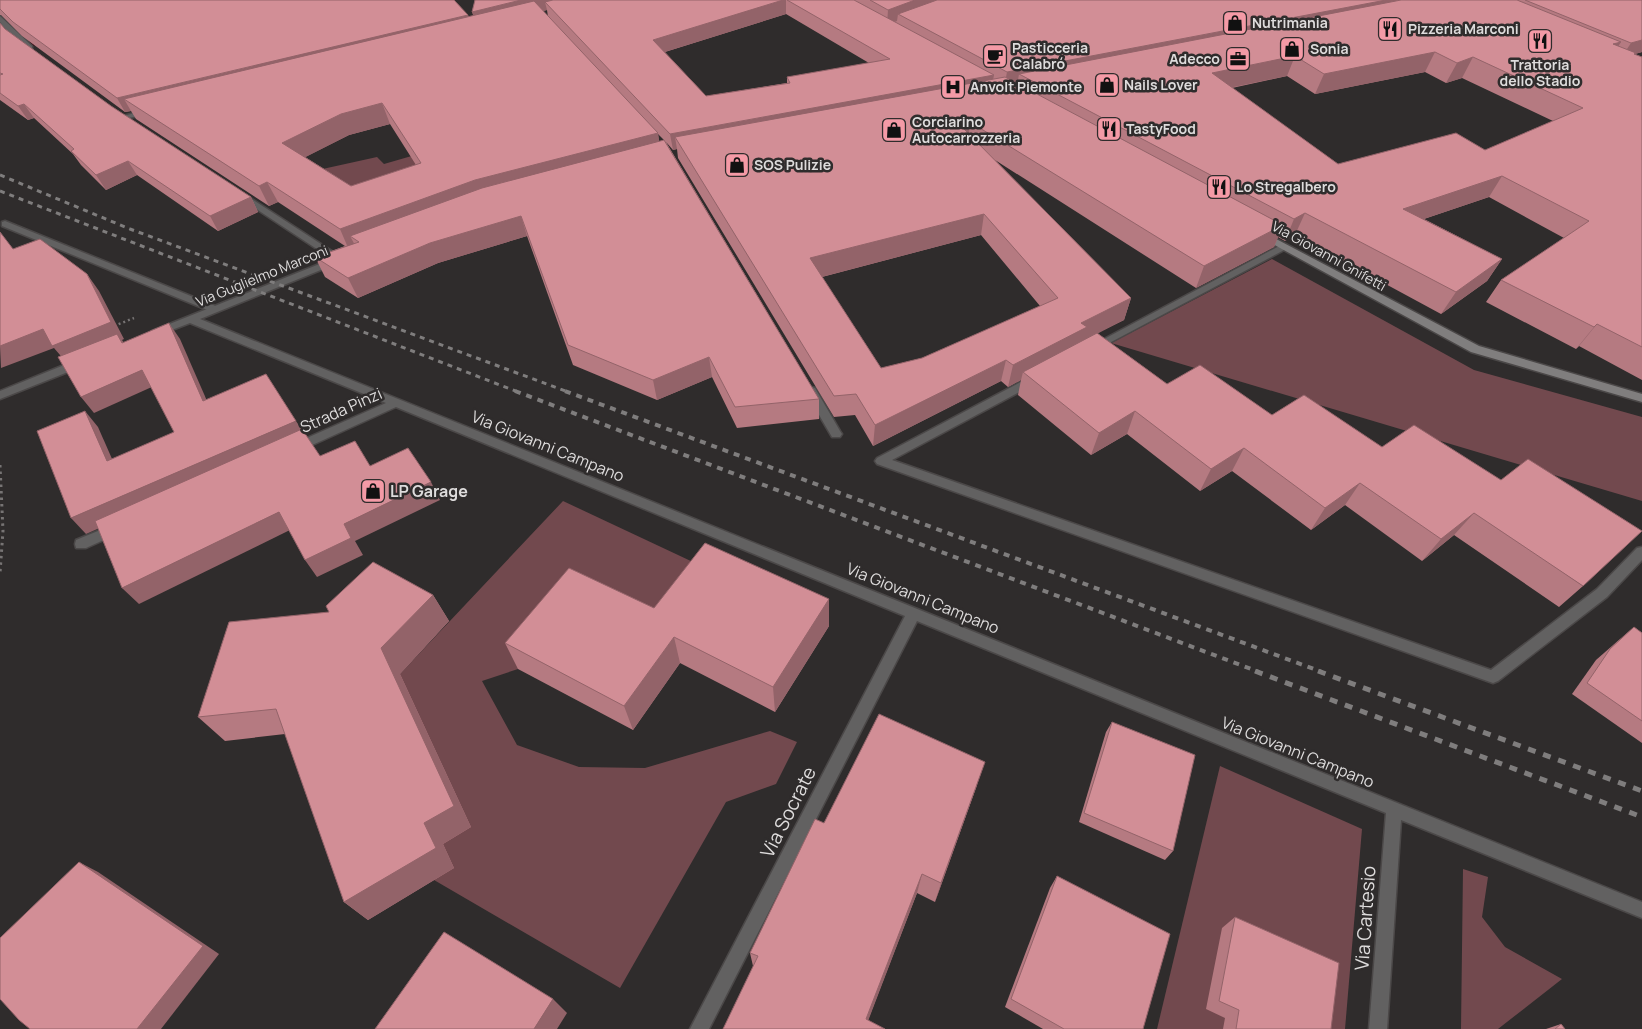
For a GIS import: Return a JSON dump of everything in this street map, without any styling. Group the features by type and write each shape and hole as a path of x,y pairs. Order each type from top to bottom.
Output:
{"street":[{"path":"0,18 18,40 38,55"},
{"path":"132,123 121,115 159,109"},
{"name":"Via Guglielmo Marconi","path":"145,337 344,258 236,192"},
{"path":"6,224 214,309"},
{"name":"Via Giovanni Gnifetti","path":"1248,228 1475,349 1642,398"},
{"path":"1082,354 1283,247"},
{"name":"Via Giovanni Campano","path":"190,319 1642,910"},
{"path":"0,395 91,359"},
{"path":"1047,372 881,461 1493,677 1602,593 1642,552"},
{"path":"806,383 836,434"},
{"name":"Strada Pinzi","path":"287,452 396,403"},
{"path":"81,544 125,524"},
{"name":"Via Socrate","path":"699,1029 914,613"},
{"name":"Via Cartesio","path":"1378,1029 1394,810"}],"path":[{"path":"0,464 3,531 0,573"}],"shaded area":[{"path":"529,122 367,196 318,170 377,157 384,164"},
{"path":"1272,259 1474,370 1642,417 1642,501 1111,343"},
{"path":"563,501 710,570 661,635 518,669 482,681 517,745 579,767 645,768 770,731 797,742 776,784 726,802 620,988 434,880 443,844 400,674"},
{"path":"1220,766 1362,829 1345,1029 1157,1029"},
{"path":"1463,869 1488,877 1482,917 1505,947 1562,979 1498,1029 1461,1029"}],"building":[{"path":"0,0 454,0 468,15 117,98 13,22 0,9"},
{"path":"475,0 521,0 472,12"},
{"path":"553,0 783,0 653,40 706,96 790,83 787,77 890,59 787,0 854,0 994,75 670,134 545,2"},
{"path":"870,0 915,0 888,10"},
{"path":"937,0 1386,0 1007,72 898,14"},
{"path":"1401,0 1517,0 1621,42 1613,44 1642,57 1642,347 1597,324 1594,327 1501,280 1589,221 1502,176 1403,209 1502,259 1456,292 1305,213 1294,219 1019,74","holes":["1435,52 1457,63 1473,57 1583,108 1485,150 1456,133 1338,164 1212,73 1295,56 1324,74"]},
{"path":"1525,0 1642,0 1642,40 1631,43"},
{"path":"534,1 658,133 475,180 340,229 267,182 259,186 124,99","holes":["382,103 421,163 351,186 282,143 341,114"]},
{"path":"0,23 5,29 111,106 251,197 210,216 128,161 96,175 71,151 74,149 24,104 18,106 0,93 0,75 3,74 0,73"},
{"path":"1005,77 1283,225 1204,266 970,122 964,129 1131,298 1081,323 1087,327 1013,365 1006,360 875,425 856,394 834,396 675,137","holes":["984,214 1058,298 922,358 881,368 810,258"]},
{"path":"664,140 819,399 735,407 709,357 653,380 568,345 521,216 430,243 348,278 315,257 359,242 350,236 482,188"},
{"path":"0,232 13,249 40,239 87,274 111,322 52,346 43,329 0,346"},
{"path":"169,323 203,401 266,374 296,421 71,518 37,431 85,411 107,461 174,432 142,370 81,397 58,357 117,334 122,343"},
{"path":"1097,333 1167,384 1200,365 1272,415 1304,395 1382,447 1414,425 1501,480 1528,459 1642,531 1583,586 1474,513 1441,539 1360,483 1325,508 1244,448 1211,469 1135,411 1099,433 1023,372"},
{"path":"302,429 320,456 355,441 370,466 408,448 431,482 344,524 351,538 305,560 279,512 122,588 95,521"},
{"path":"705,543 829,599 773,687 674,637 624,706 505,643 569,568 654,608"},
{"path":"373,562 433,595 381,648 454,806 424,823 436,848 344,902 276,709 198,717 229,622 329,612 326,606"},
{"path":"1634,627 1642,633 1642,721 1587,683 1610,649"},
{"path":"879,714 985,762 941,883 922,874 866,1019 885,1029 723,1029 758,956 750,953 815,819 824,823"},
{"path":"1112,722 1195,755 1173,851 1084,813"},
{"path":"79,862 203,946 137,1029 30,1029 0,999 0,938"},
{"path":"1057,876 1170,934 1143,1029 1064,1029 1011,999"},
{"path":"1235,917 1339,963 1331,1029 1236,1029 1239,1010 1219,1001"},
{"path":"444,932 553,999 534,1029 375,1029"},
{"path":"1561,1024 1565,1029 1555,1029"}],"waterway":[{"path":"0,52 128,0"}],"railway":[{"path":"0,175 130,229 568,392"},
{"path":"0,191 518,392"},
{"path":"515,391 1259,672"},
{"path":"565,391 1322,672"},
{"path":"1255,671 1642,817"},
{"path":"1318,671 1642,791"}],"place":[{"name":"Nutrimania","path":"1235,23"},
{"name":"Pizzeria Marconi","path":"1390,29"},
{"name":"Trattoria dello Stadio","path":"1540,41"},
{"name":"Sonia","path":"1292,49"},
{"name":"Pasticceria Calabró","path":"995,56"},
{"name":"Adecco","path":"1238,59"},
{"name":"Nails Lover","path":"1107,85"},
{"name":"Anvolt Piemonte","path":"953,87"},
{"name":"TastyFood","path":"1109,129"},
{"name":"Corciarino Autocarrozzeria","path":"894,130"},
{"name":"SOS Pulizie","path":"737,165"},
{"name":"Lo Stregalbero","path":"1219,187"},
{"name":"LP Garage","path":"373,491"}]}
